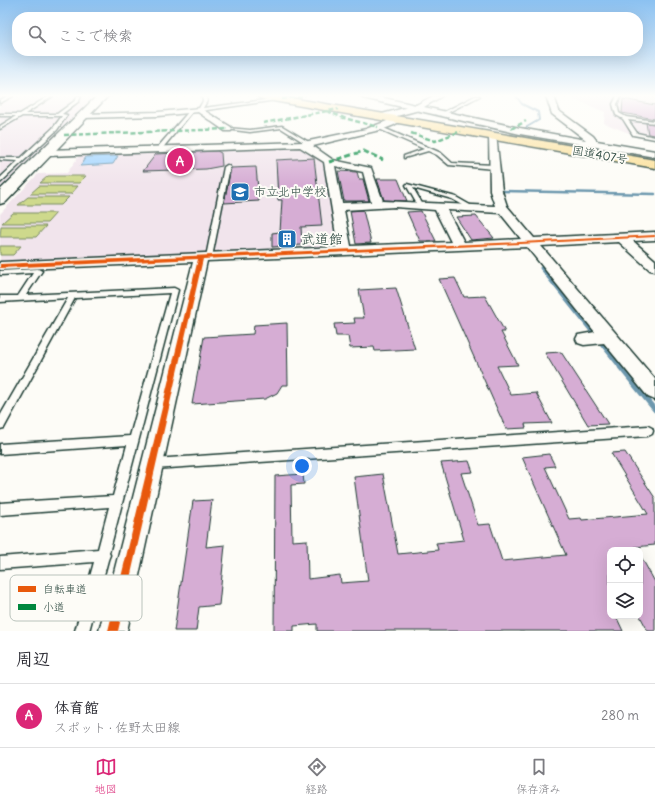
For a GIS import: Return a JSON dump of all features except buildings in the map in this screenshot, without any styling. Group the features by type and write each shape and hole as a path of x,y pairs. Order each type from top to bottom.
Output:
{"highway":[{"name":"国道407号","path":"430,125 655,164"}],"main road":[{"path":"0,199 73,125"}],"street":[{"path":"223,125 228,129"},
{"path":"47,153 307,144 369,125"},
{"path":"494,125 542,136 593,142 655,154"},
{"path":"573,125 593,142"},
{"path":"493,136 496,191 500,207 655,392"},
{"path":"307,144 329,162 345,251"},
{"path":"329,162 367,170 378,205"},
{"path":"337,207 420,205 503,210"},
{"path":"439,207 459,245"},
{"path":"0,266 530,243 655,236"},
{"path":"622,238 655,267"},
{"path":"126,575 205,257"},
{"path":"584,339 608,336"},
{"path":"113,631 115,621"}],"lane":[{"path":"0,181 58,125"},
{"path":"159,148 179,125"},
{"path":"386,125 439,154 451,164 494,167"},
{"path":"630,125 635,134 655,138"},
{"path":"228,129 250,131 282,127 307,144"},
{"path":"406,157 429,149"},
{"path":"0,160 22,160"},
{"path":"205,257 227,167"},
{"path":"420,205 409,185 454,198 474,209"},
{"path":"0,273 38,271 21,297"},
{"path":"0,299 174,290 98,575"},
{"path":"0,425 73,295"},
{"path":"153,464 648,431"},
{"path":"0,449 134,440"},
{"path":"0,509 118,501"},
{"path":"0,563 104,555"},
{"path":"82,631 85,621"}],"shaded area":[{"path":"0,125 65,125 0,188"},
{"path":"610,125 655,125 655,140 639,137"},
{"path":"301,146 324,160 339,246 0,261 0,214 38,174 67,173 81,153"}],"green space":[{"path":"48,176 86,176 79,183 40,183"},
{"path":"39,186 78,186 71,194 30,194"},
{"path":"28,197 69,197 61,205 18,205"},
{"path":"13,213 56,213 47,223 2,223"},
{"path":"1,226 46,226 36,237 0,237"},
{"path":"0,246 21,246 13,255 0,255"}],"water":[{"path":"118,156 113,164 80,166 86,157"}],"waterway":[{"path":"520,131 530,125"},
{"path":"497,191 655,194"},
{"path":"541,268 547,275"},
{"path":"546,274 621,368"},
{"path":"620,367 655,410"}],"marked path":[{"path":"372,125 378,127"},
{"path":"511,129 518,125"},
{"path":"64,135 228,129"},
{"path":"411,133 435,141 461,131"},
{"path":"329,162 364,151 383,160"}],"cycle path":[{"path":"0,266 655,236"},
{"path":"126,575 201,257"},
{"path":"113,631 115,621"}],"place":[{"name":"体育館","path":"180,161"},
{"name":"市立北中学校","path":"240,192"},
{"name":"武道館","path":"287,239"}]}
